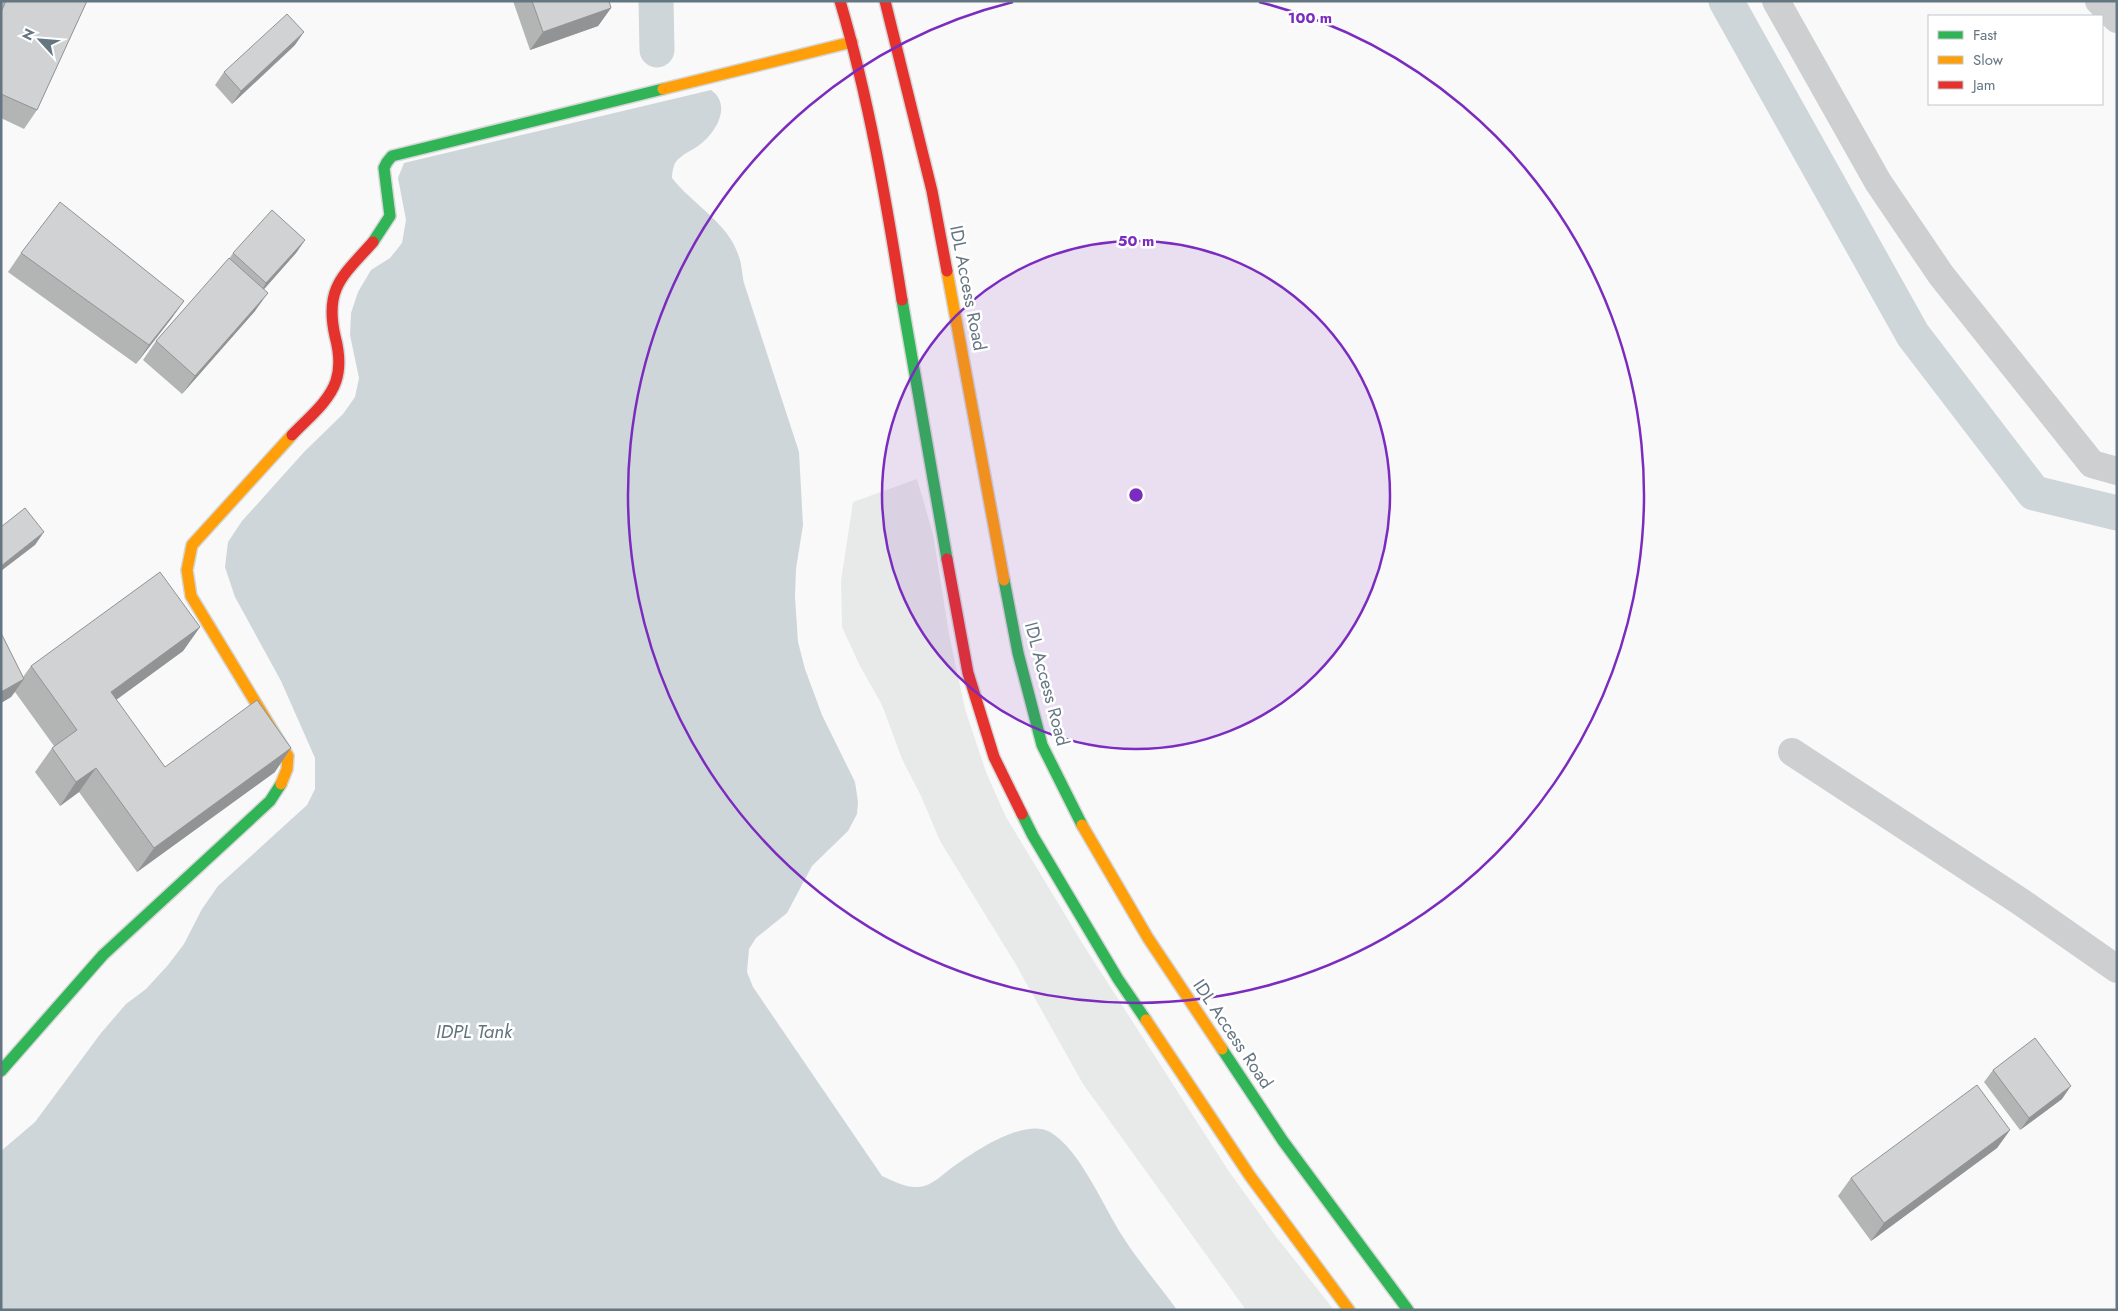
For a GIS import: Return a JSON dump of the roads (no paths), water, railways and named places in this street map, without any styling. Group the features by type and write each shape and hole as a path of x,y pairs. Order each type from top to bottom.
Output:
{"street":[{"path":"840,1 852,42 886,198 920,410 968,673 994,757 1033,836 1118,979 1250,1176 1350,1310"},
{"name":"IDL Access Road","path":"885,1 932,191 1018,653 1042,745 1072,809 1148,938 1283,1141 1408,1310"},
{"path":"1776,1 1878,182 1941,275 2092,464 2117,471"},
{"path":"2099,1 2117,20"},
{"path":"1,1071 103,955 270,801 282,784 288,769 288,756 191,596 186,576 187,560 192,545 326,398 336,382 339,356 331,318 333,296 348,269 380,234 390,217 389,196 383,167 385,161 392,156 852,42"},
{"path":"1792,752 2021,902 2117,969"}],"water":[{"name":"IDPL Tank","path":"711,90 720,102 721,109 717,124 703,142 675,163 672,178 719,224 734,245 740,260 744,283 799,452 803,525 796,569 795,597 798,642 805,669 822,715 855,782 858,802 857,814 848,831 812,866 787,913 756,938 749,949 747,972 753,987 882,1176 904,1185 913,1187 923,1186 934,1182 976,1151 1015,1132 1040,1129 1050,1132 1061,1140 1081,1165 1123,1237 1177,1310 1,1310 1,1151 35,1122 101,1033 126,1004 146,989 168,965 184,944 202,909 218,886 307,805 315,789 315,758 281,681 235,597 225,567 228,542 242,521 304,452 343,414 355,397 359,378 350,335 351,313 358,292 371,270 390,258 402,243 406,220 398,178 404,163"}],"waterway":[{"path":"656,1 657,50"},
{"path":"1726,1 1913,335 2034,493 2117,513"}]}
